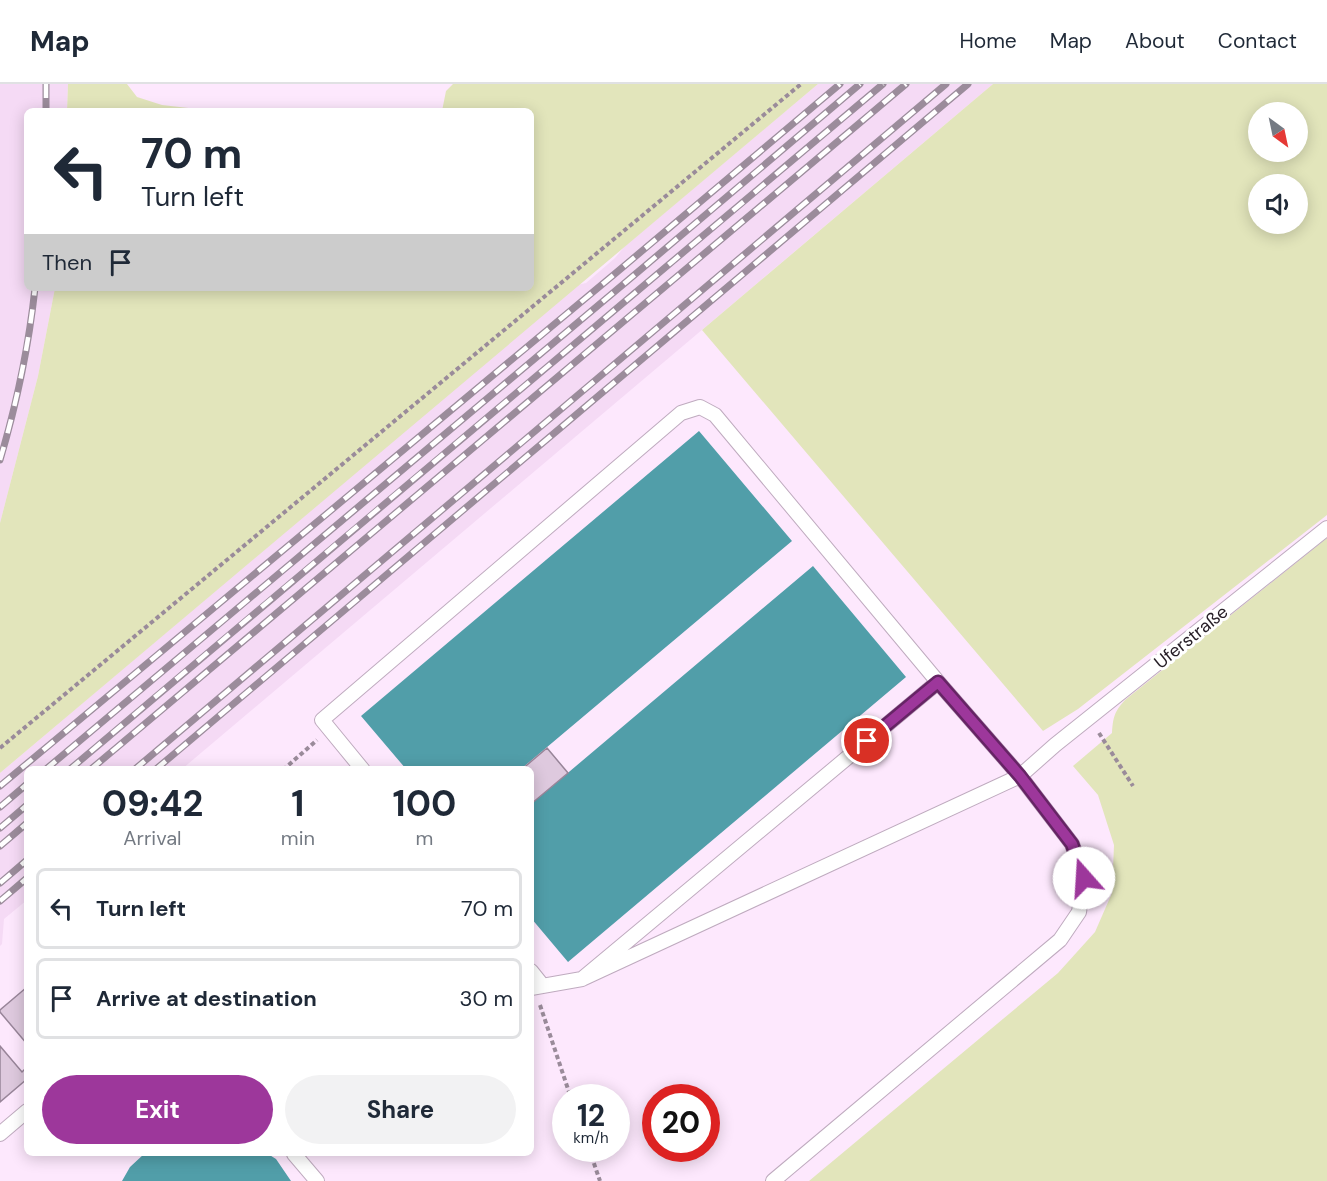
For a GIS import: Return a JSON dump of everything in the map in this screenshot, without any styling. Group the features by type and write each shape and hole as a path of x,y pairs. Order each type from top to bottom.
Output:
{"lane":[{"path":"360,766 322,720 681,413 700,407 715,415 938,682 1020,776 1072,844 1084,878 1079,912 1060,940 773,1181"},
{"name":"Uferstraße","path":"582,979 1020,776 1055,745 1327,528"},
{"path":"536,987 582,979 938,682"},
{"path":"0,1134 24,1114"},
{"path":"296,1156 317,1181"}],"path":[{"path":"0,748 801,84"},
{"path":"1090,717 1133,786"},
{"path":"288,766 330,730"},
{"path":"536,987 567,1084"},
{"path":"593,1162 600,1181"}],"shaded area":[{"path":"0,84 68,84 67,108 24,108 24,291 54,291 38,376 0,523"},
{"path":"818,84 993,84 186,766 24,766 24,902 4,919 0,946 0,773 577,285 586,283 615,258 625,246"}],"green space":[{"path":"68,84 127,84 137,97 162,105 188,108 67,108"},
{"path":"453,84 818,84 0,773 0,523 38,376 54,291 534,291 534,108 443,108 446,91"},
{"path":"993,84 1327,84 1327,515 1078,709 1043,731 702,330"},
{"path":"1327,538 1327,1181 809,1181 1058,973 1095,932 1112,893 1114,845 1098,795 1073,766 1112,733 1115,715 1125,700"}],"water":[{"path":"699,431 792,541 525,766 403,766 361,716"},
{"path":"813,566 906,677 568,962 534,922 534,801"},
{"path":"142,1156 271,1156 276,1159 291,1181 122,1181 130,1167"}],"building":[{"path":"547,748 568,773 534,801 534,766 526,766"},
{"path":"24,990 24,1040 0,1012"},
{"path":"0,1046 22,1072 24,1070 24,1082 0,1102"}],"railway":[{"path":"46,84 46,108"},
{"path":"24,766 840,84"},
{"path":"50,766 860,84"},
{"path":"74,766 883,84"},
{"path":"95,766 906,84"},
{"path":"139,766 946,84"},
{"path":"160,766 968,84"},
{"path":"0,460 21,375 35,291"},
{"path":"0,786 24,766"},
{"path":"0,807 24,787"},
{"path":"0,828 24,808"},
{"path":"0,846 24,826"},
{"path":"0,883 24,863"},
{"path":"0,901 24,881"}],"route":[{"path":"867,741 938,682 1020,776 1072,844 1084,878"}]}
